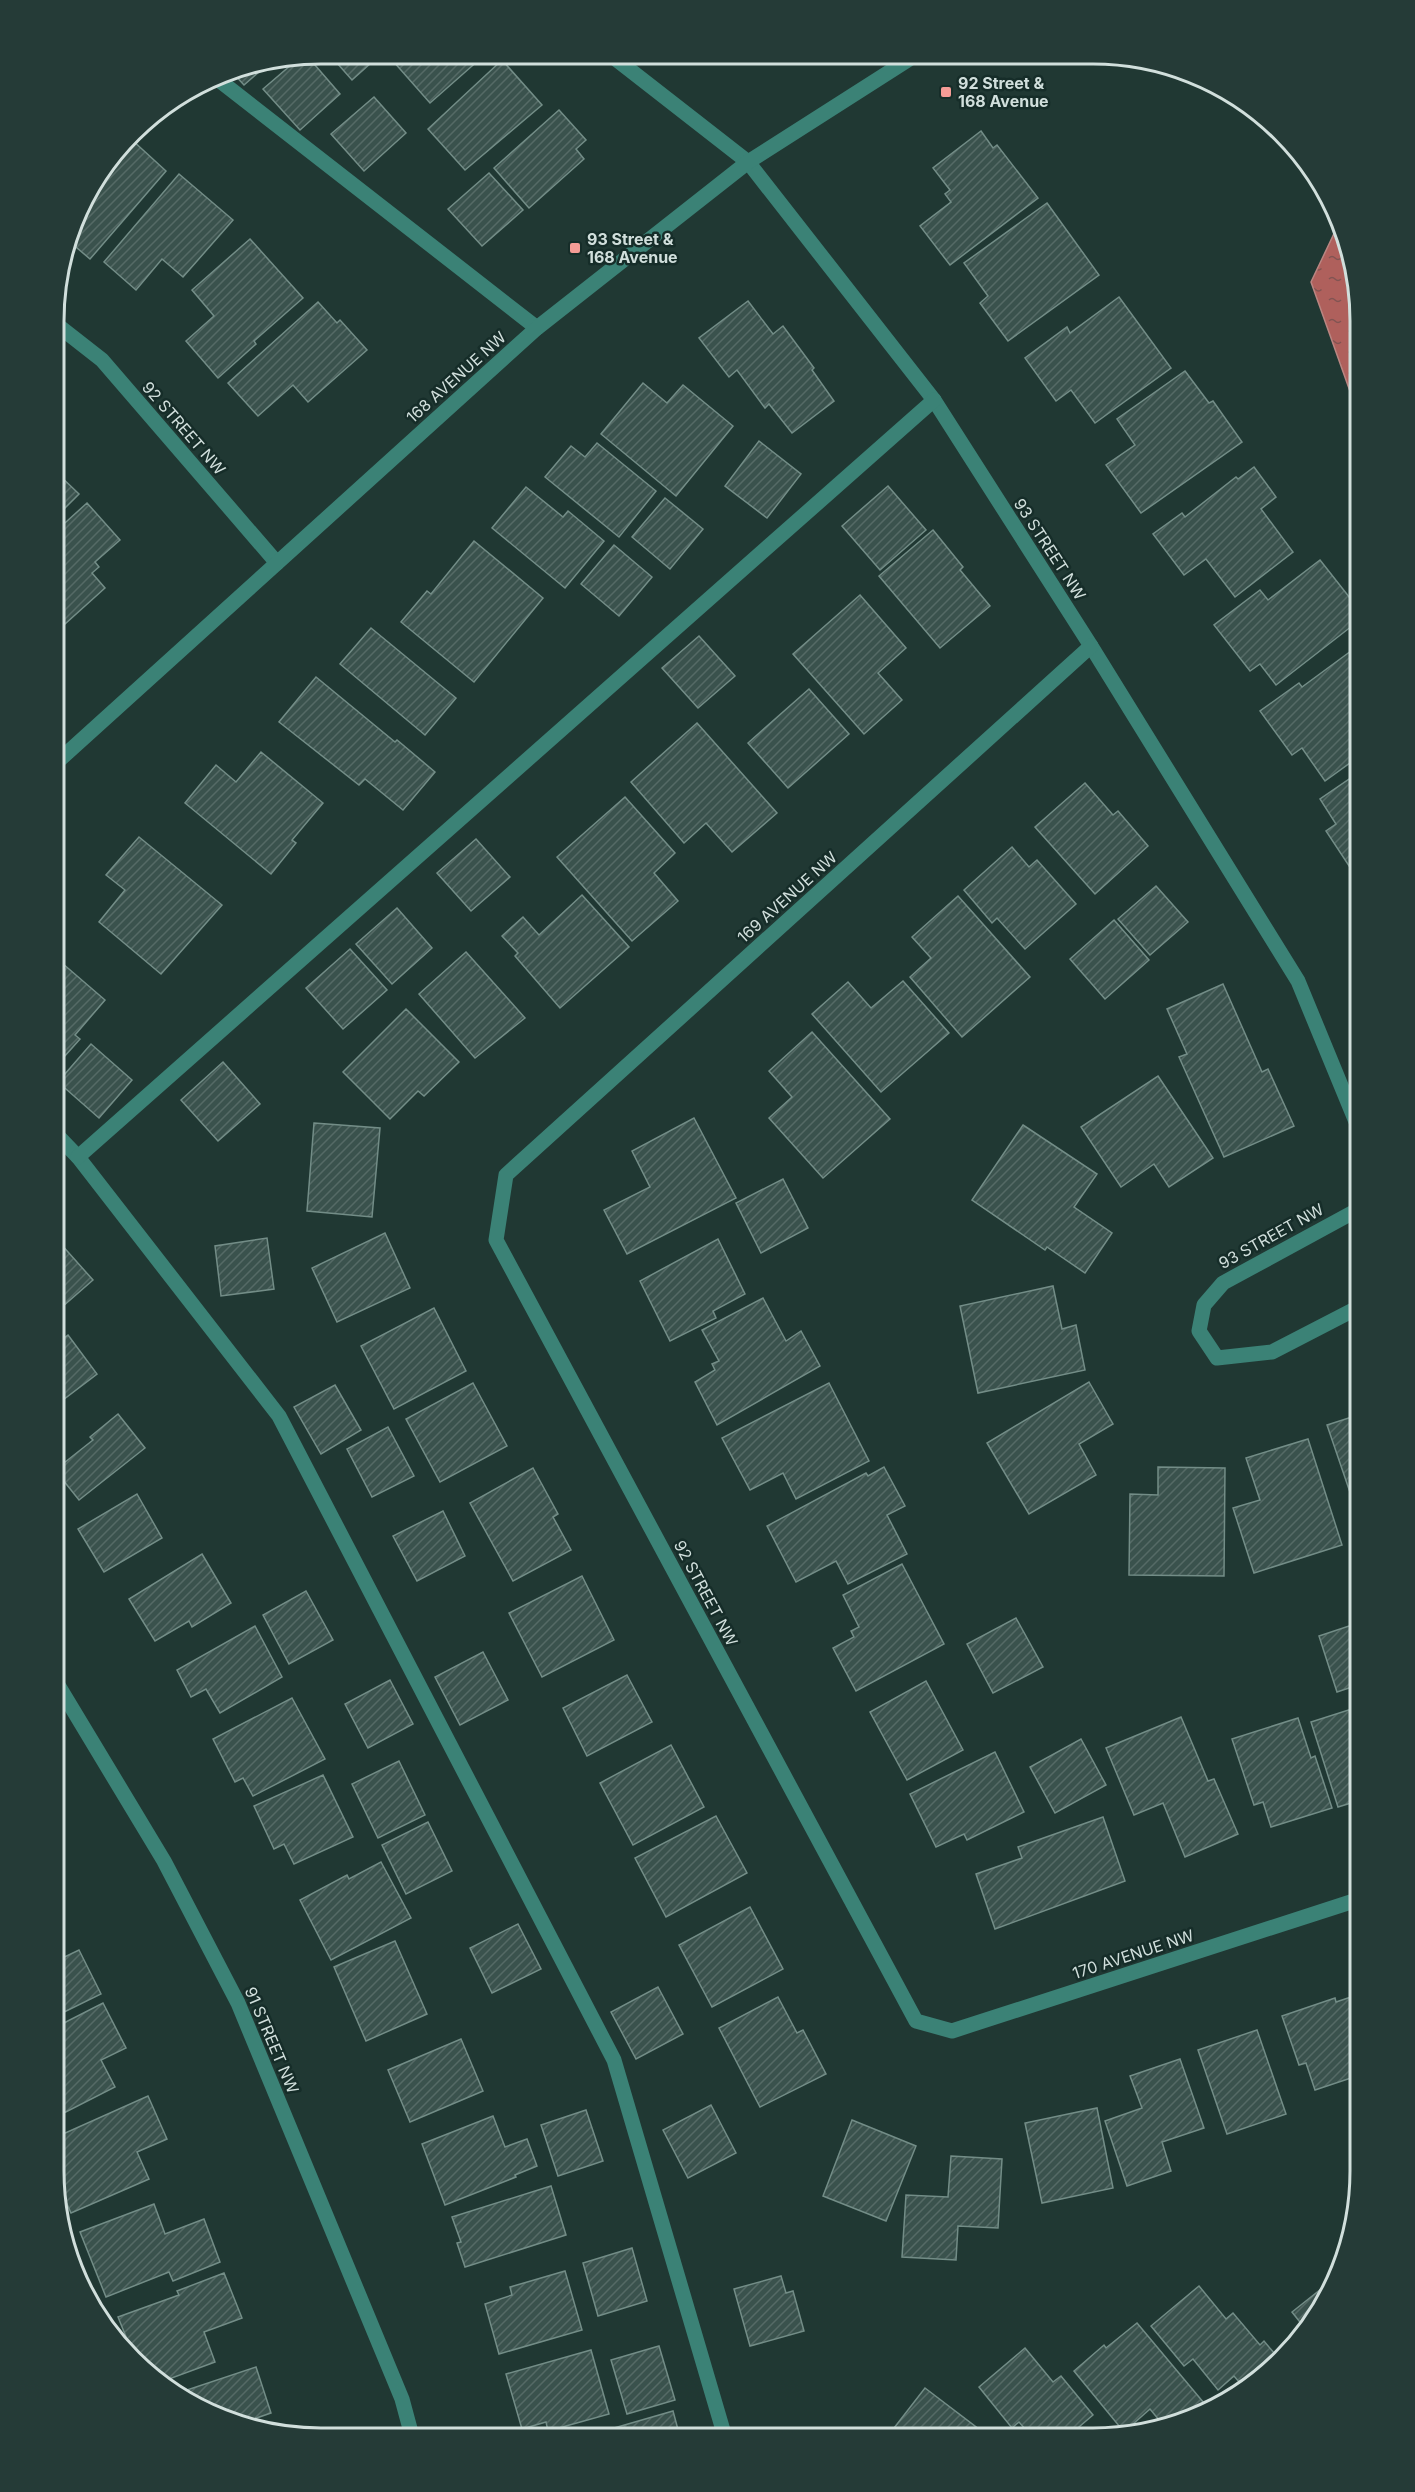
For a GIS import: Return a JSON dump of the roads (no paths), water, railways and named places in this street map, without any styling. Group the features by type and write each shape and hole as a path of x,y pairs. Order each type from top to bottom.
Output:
{"street":[{"name":"93 STREET NW","path":"622,64 748,162 934,400 1091,646 1298,981 1350,1107"},
{"name":"168 AVENUE NW","path":"64,756 537,328 748,162 902,64"},
{"path":"224,84 537,328"},
{"name":"92 STREET NW","path":"64,330 102,360 277,563"},
{"path":"78,1157 934,400"},
{"name":"169 AVENUE NW","path":"506,1175 1091,646"},
{"path":"64,1142 78,1157 279,1416 614,2060 722,2428"},
{"name":"92 STREET NW","path":"506,1175 496,1239 916,2021"},
{"name":"93 STREET NW","path":"1350,1214 1222,1283 1203,1305 1199,1330 1217,1358 1272,1352 1350,1312"},
{"name":"91 STREET NW","path":"64,1695 164,1861 238,2003 402,2399 410,2428"},
{"name":"170 AVENUE NW","path":"916,2021 952,2031 1350,1902"}],"water":[{"path":"1335,232 1346,272 1350,305 1350,391 1311,282"}],"place":[{"name":"92 Street & 168 Avenue","path":"946,92"},
{"name":"93 Street & 168 Avenue","path":"575,248"}]}
